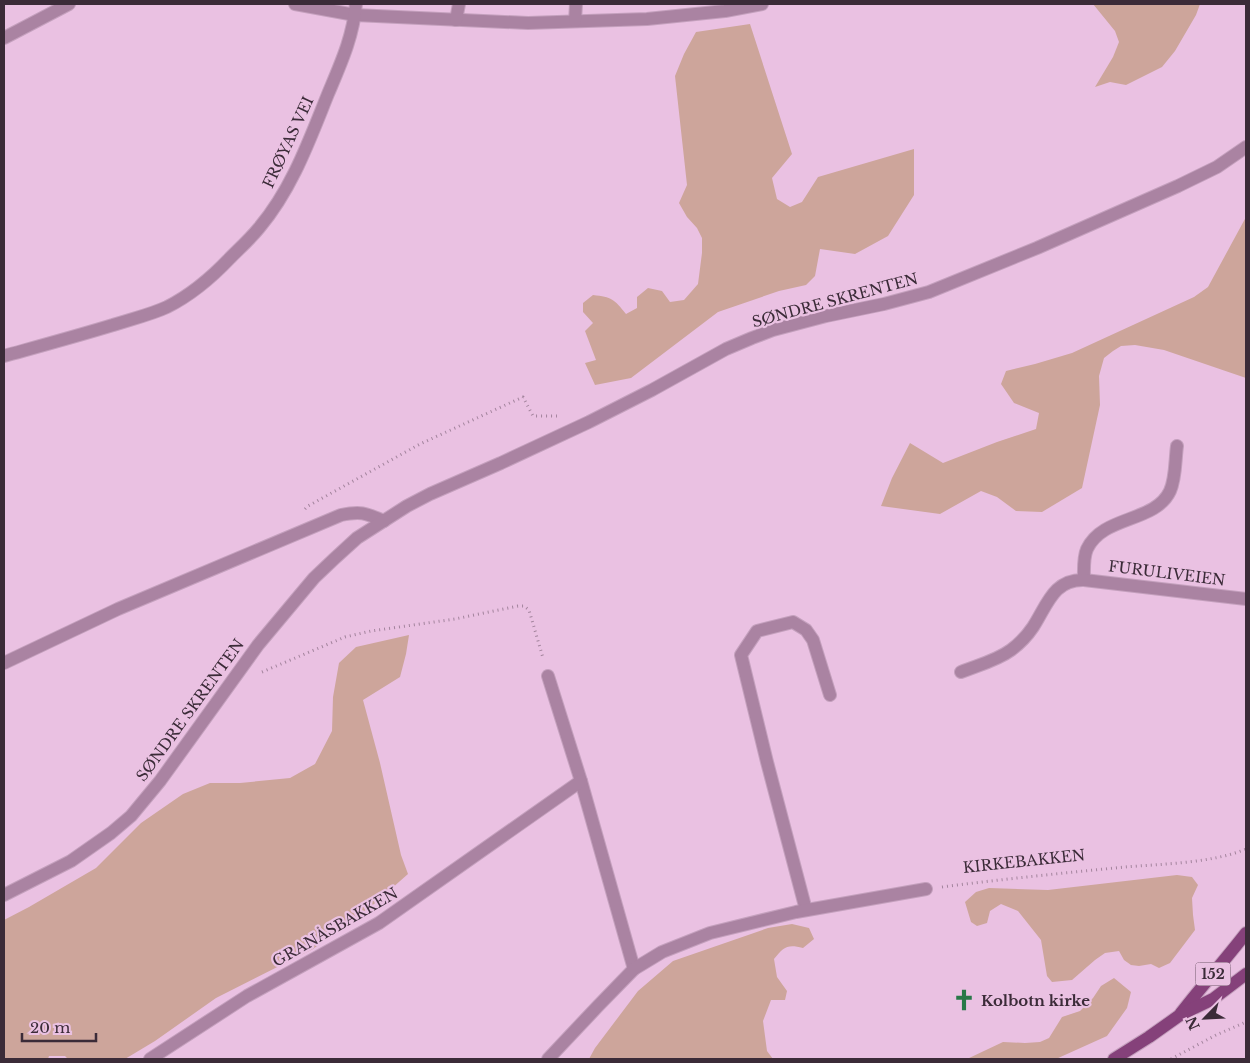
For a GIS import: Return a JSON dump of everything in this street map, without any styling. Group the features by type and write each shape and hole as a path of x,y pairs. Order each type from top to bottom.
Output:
{"main road":[{"name":"152","path":"1180,1015 1203,984 1246,933"},
{"name":"152","path":"1114,1059 1180,1015 1213,999 1246,974"}],"street":[{"path":"4,38 69,4"},
{"path":"295,4 456,20 528,23 647,19 698,9 725,11 762,4"},
{"path":"456,20 460,4"},
{"path":"575,21 576,4"},
{"name":"FRØYAS VEI","path":"4,356 167,307 189,294 218,271 259,229 287,186 313,134 346,52 352,33 356,9"},
{"name":"SØNDRE SKRENTEN","path":"4,895 71,861 111,833 131,816 160,781 258,646 314,578 348,546 408,506 430,494 589,422 726,349 773,330 929,292 1037,248 1178,186 1217,167 1246,147"},
{"path":"961,672 993,660 1010,650 1026,636 1057,588 1069,581 1076,579 1084,580 1087,550 1097,536 1113,525 1163,502 1170,492 1173,481 1177,446"},
{"path":"4,663 118,609 341,515 355,512 368,514 384,521"},
{"name":"FURULIVEIEN","path":"1084,580 1246,599"},
{"path":"806,910 741,655 757,631 793,622 806,630 813,640 830,695"},
{"path":"548,676 581,781 634,969"},
{"name":"GRANÅSBAKKEN","path":"150,1059 247,996 379,923 581,781"},
{"path":"548,1059 634,969 662,952 710,933 806,910 926,889"}],"path":[{"path":"309,528 305,517 305,508 430,439 523,397 533,416 553,415"},
{"path":"240,671 254,674 261,673 332,642 361,633 455,619 518,606 530,610 548,676"},
{"name":"KIRKEBAKKEN","path":"926,889 1188,861 1223,856 1246,849"},
{"path":"1171,1059 1216,1035 1246,1022"}],"shaded area":[{"path":"1093,4 1200,4 1196,15 1175,51 1162,67 1126,85 1110,82 1095,87 1113,57 1119,42 1115,31"},
{"path":"750,24 792,154 772,178 777,199 790,207 802,202 818,177 914,149 914,195 888,236 855,254 820,249 815,276 806,285 779,291 718,312 631,378 595,385 585,363 596,360 585,331 593,323 583,312 583,303 593,295 609,298 626,314 637,308 637,297 648,288 662,291 670,302 684,300 698,284 702,238 679,203 687,185 675,76 696,32"},
{"path":"1246,217 1246,378 1164,350 1135,345 1121,346 1104,358 1099,376 1100,405 1082,488 1042,512 1016,511 997,497 981,491 940,514 881,506 892,478 910,443 943,463 1036,429 1039,413 1014,403 1001,384 1006,371 1072,353 1194,297 1208,287"},
{"path":"409,635 400,677 363,700 380,763 401,855 408,874 374,904 313,949 216,998 155,1041 125,1059 68,1059 65,1056 49,1056 48,1059 4,1059 4,920 96,868 141,823 183,794 210,783 240,783 290,778 315,764 332,731 333,697 339,663 356,647"},
{"path":"1177,875 1192,877 1198,885 1192,898 1195,930 1170,963 1159,968 1151,964 1131,965 1124,960 1119,951 1105,953 1072,980 1052,982 1047,976 1041,940 1018,911 1001,904 990,911 987,923 977,926 971,922 965,902 976,892 989,888 1048,890"},
{"path":"792,924 809,928 814,939 803,948 793,946 786,948 774,959 777,977 787,991 785,1000 771,1000 763,1021 767,1051 773,1059 589,1059 595,1048 638,991 673,961 768,928"},
{"path":"1114,978 1131,992 1127,1008 1107,1036 1056,1059 967,1059 1003,1042 1040,1042 1049,1038 1062,1017 1080,1011 1093,998 1101,986"}],"place":[{"name":"Kolbotn kirke","path":"964,1000"}]}
